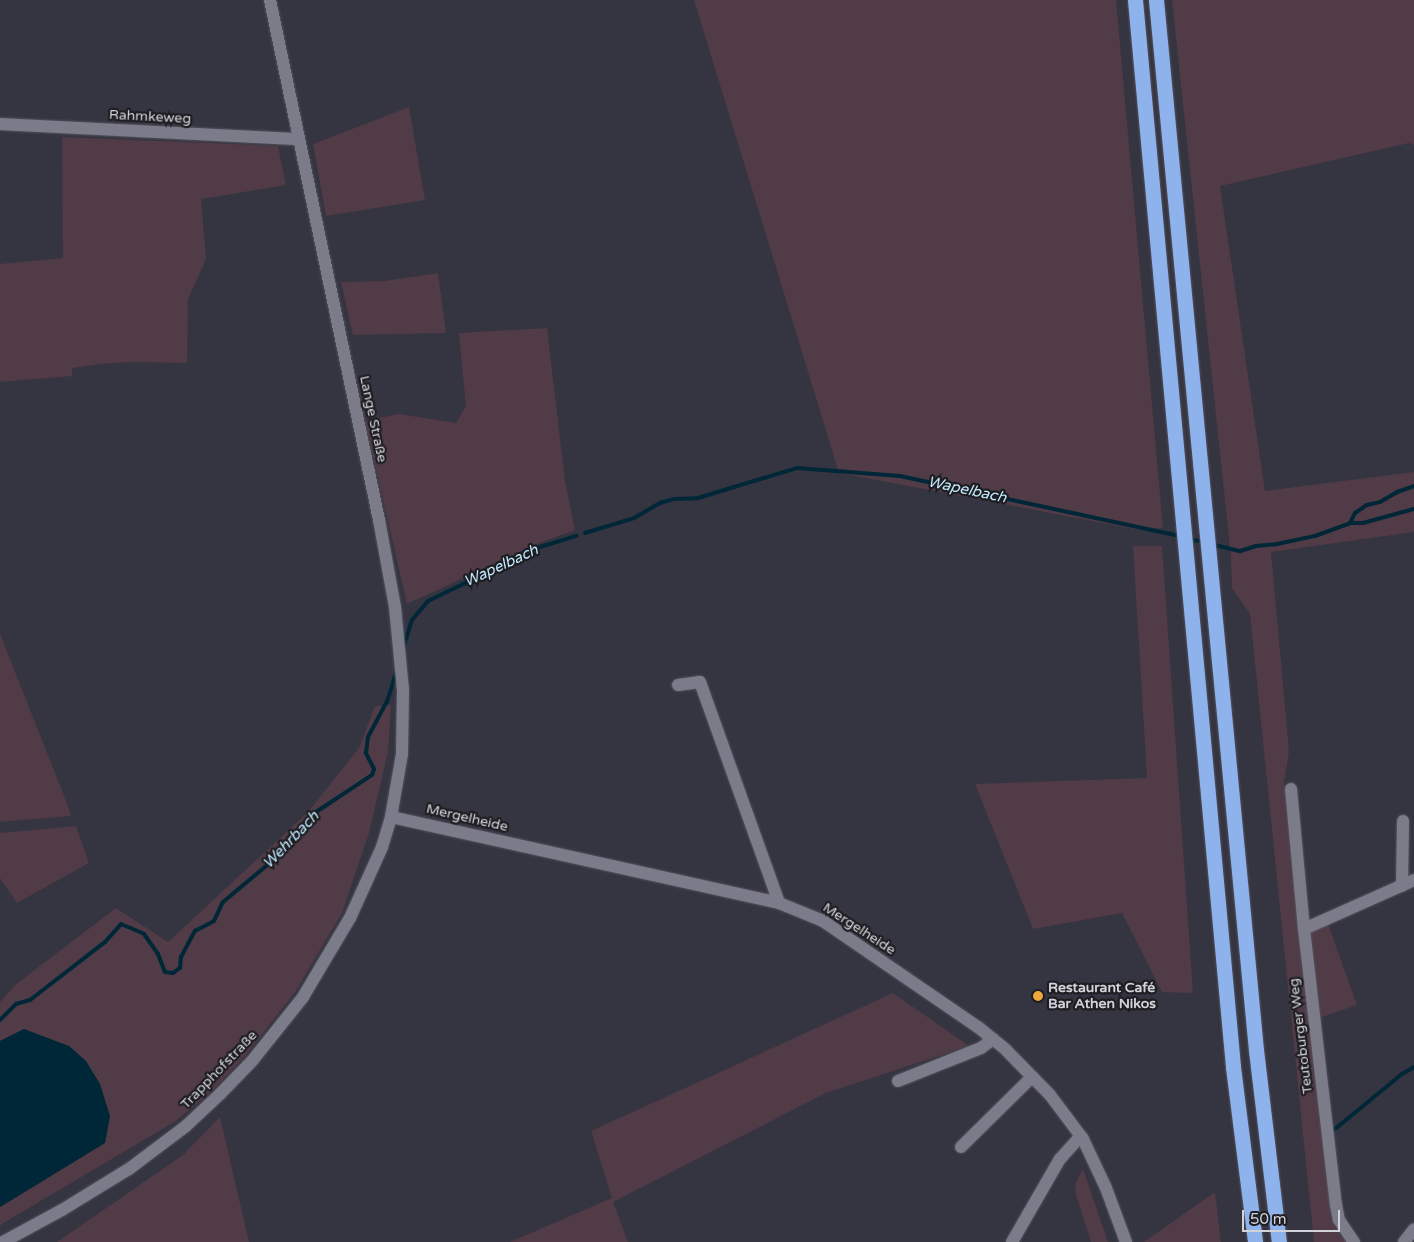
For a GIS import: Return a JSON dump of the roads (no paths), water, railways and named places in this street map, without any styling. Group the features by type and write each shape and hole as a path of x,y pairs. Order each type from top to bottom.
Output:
{"highway":[{"path":"1135,0 1233,1067 1255,1242"},
{"path":"1156,0 1256,1050 1279,1242"}],"street":[{"name":"Lange Straße","path":"270,0 395,607 402,690 402,754 391,817 382,847"},
{"name":"Rahmkeweg","path":"0,124 299,139"},
{"path":"678,685 700,682 779,903"},
{"name":"Teutoburger Weg","path":"1291,789 1304,929 1336,1205 1339,1220 1354,1242"},
{"name":"Mergelheide","path":"391,817 779,903 823,921 978,1027 1050,1095 1081,1136 1106,1188 1126,1242"},
{"path":"1402,886 1403,821"},
{"name":"Trapphofstraße","path":"3,1242 62,1210 129,1169 186,1126 220,1094 252,1060 303,997 350,918 382,847"},
{"path":"1304,929 1414,880"},
{"path":"898,1081 981,1048 993,1040"},
{"path":"961,1147 1032,1077"},
{"path":"1012,1242 1060,1159 1081,1136"},
{"path":"1404,1242 1414,1229"}],"water":[{"path":"24,1029 69,1046 86,1061 100,1084 110,1116 105,1143 0,1207 0,1041"}],"waterway":[{"name":"Wapelbach","path":"585,533 634,518 660,503 674,499 698,498 797,468 900,476 1180,536"},
{"name":"Wapelbach","path":"1350,523 1355,513 1367,505 1380,502 1397,492 1414,486"},
{"name":"Wapelbach","path":"1211,544 1240,551 1256,546 1277,544 1315,536 1350,523 1363,523 1414,509"},
{"name":"Wapelbach","path":"403,649 412,620 428,601 540,547 576,536"},
{"name":"Wapelbach","path":"1189,539 1204,542"},
{"name":"Wehrbach","path":"0,1020 16,1004 30,1000 105,942 121,924 144,934 158,954 165,972 173,973 180,968 181,957 195,931 214,921 223,902 272,861 310,816 372,775 374,769 366,753 368,737 387,702 396,673"},
{"path":"1335,1129 1402,1074 1414,1067"}],"place":[{"name":"Restaurant Café Bar Athen Nikos","path":"1038,996"}]}
